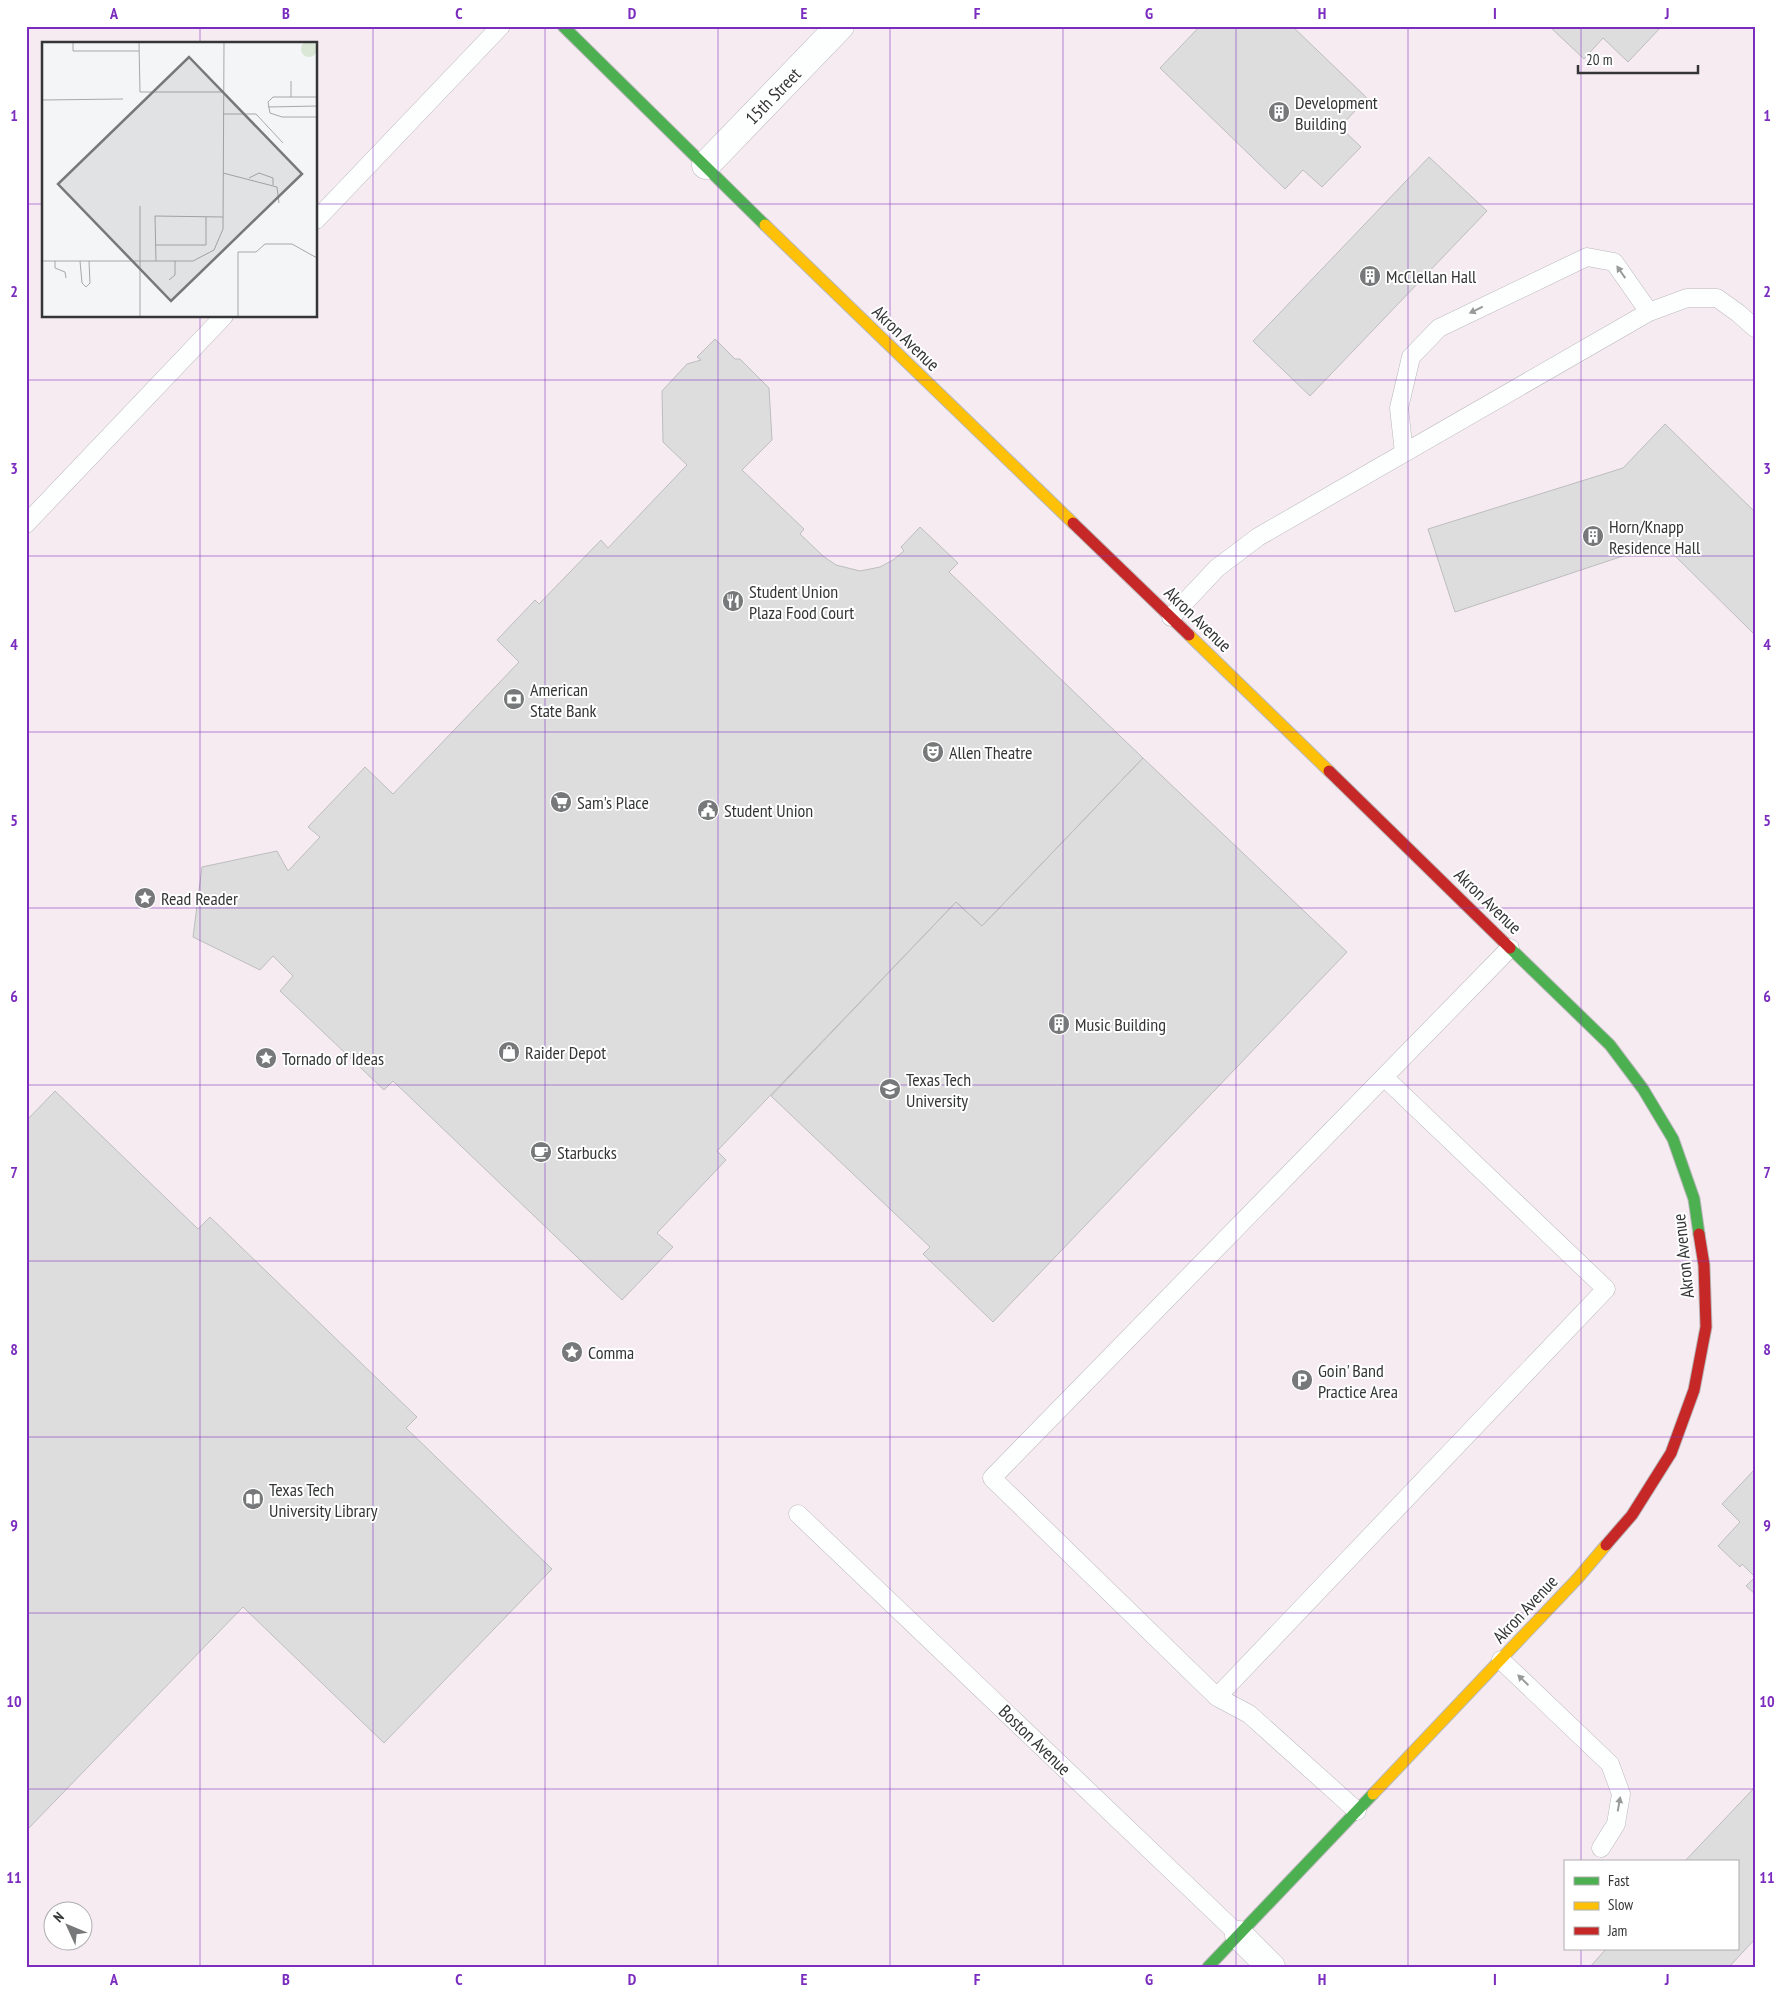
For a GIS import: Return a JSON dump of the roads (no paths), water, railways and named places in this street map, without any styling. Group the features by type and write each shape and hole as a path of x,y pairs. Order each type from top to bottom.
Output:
{"street":[{"name":"Akron Avenue","path":"563,26 864,322 1610,1045 1643,1089 1673,1139 1694,1199 1704,1265 1706,1327 1694,1390 1671,1453 1632,1515 1578,1578 1502,1660 1208,1967"},
{"name":"15th Street","path":"706,165 840,26"},
{"name":"Boston Avenue","path":"1239,1935 1272,1967"}],"lane":[{"path":"318,218 501,26"},
{"path":"1404,453 1398,408 1411,357 1440,328 1587,257 1614,262 1649,312"},
{"path":"1170,617 1217,568 1258,537 1649,312 1687,298 1717,298 1755,328"},
{"path":"26,524 222,318"},
{"path":"1357,1811 1249,1714 1217,1697 992,1478 1510,948"},
{"path":"1217,1697 1606,1289 1384,1077"},
{"name":"Boston Avenue","path":"798,1514 1239,1935"},
{"path":"1502,1660 1610,1764 1621,1794 1616,1824 1601,1848"}],"place":[{"name":"Development Building","path":"1279,112"},
{"name":"McClellan Hall","path":"1370,276"},
{"name":"Horn/Knapp Residence Hall","path":"1593,536"},
{"name":"Student Union Plaza Food Court","path":"733,601"},
{"name":"American State Bank","path":"514,699"},
{"name":"Allen Theatre","path":"933,752"},
{"name":"Sam's Place","path":"561,802"},
{"name":"Student Union","path":"708,810"},
{"name":"Read Reader","path":"145,898"},
{"name":"Music Building","path":"1059,1024"},
{"name":"Raider Depot","path":"509,1052"},
{"name":"Tornado of Ideas","path":"266,1058"},
{"name":"Texas Tech University","path":"890,1089"},
{"name":"Starbucks","path":"541,1152"},
{"name":"Comma","path":"572,1352"},
{"name":"Goin' Band Practice Area","path":"1302,1380"},
{"name":"Texas Tech University Library","path":"253,1499"}]}
